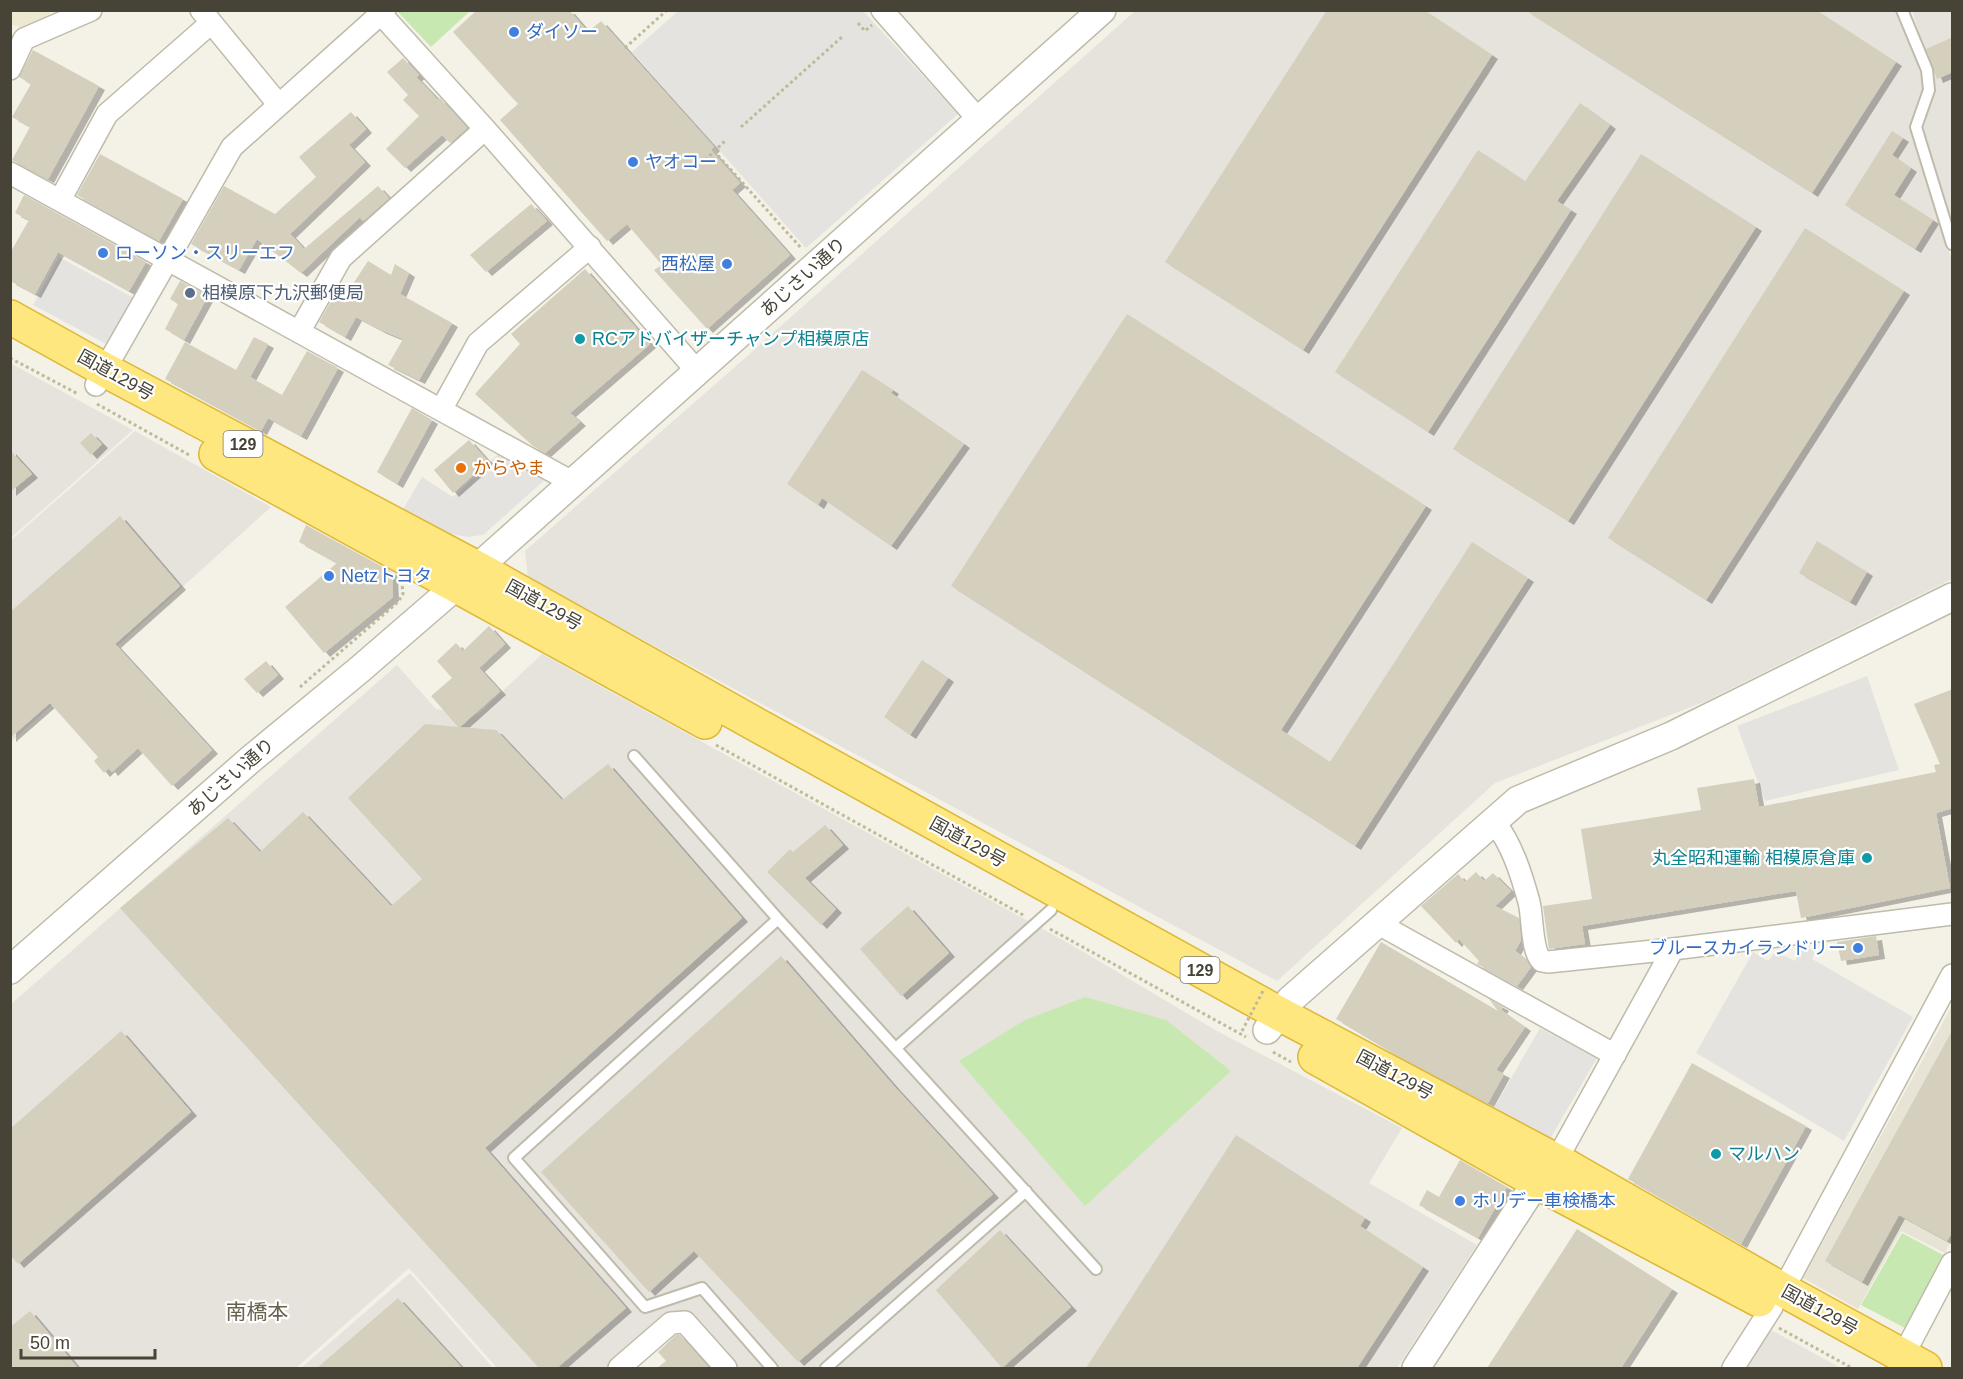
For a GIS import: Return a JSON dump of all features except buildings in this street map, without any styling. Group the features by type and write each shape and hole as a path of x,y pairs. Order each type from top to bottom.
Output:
{"highway":[{"name":"国道129号","path":"10,317 92,387"},
{"name":"国道129号","path":"10,338 92,387 258,478 466,577 748,720 1262,1025"},
{"name":"国道129号","path":"466,577 1045,916 1546,1171 1773,1306 1904,1364"}],"street":[{"path":"10,69 24,39 91,10"},
{"name":"あじさい通り","path":"10,970 251,759 359,670 466,577 1102,10"},
{"path":"92,387 232,147 383,12 697,371"},
{"path":"880,15 979,120"},
{"path":"60,200 107,114 206,17 279,105"},
{"path":"299,332 341,258 485,129"},
{"path":"10,173 572,483"},
{"path":"441,410 478,343 590,247"},
{"path":"1262,1025 1518,800 1671,736 1953,597"},
{"path":"1493,820 1507,840 1522,875 1530,906 1536,952 1542,961 1672,949 1953,914"},
{"path":"1377,923 1615,1055"},
{"path":"1416,1368 1546,1171 1615,1055 1672,949"},
{"path":"1733,1368 1773,1306 1953,975"},
{"path":"1904,1364 1953,1263"},
{"path":"619,1368 671,1323 685,1322 726,1368"}],"lane":[{"path":"1902,10 1927,70 1929,90 1916,128 1953,244"},
{"path":"634,756 778,919 1096,1269"},
{"path":"896,1048 1045,916"},
{"path":"772,1368 702,1288 645,1307 514,1158 778,919"},
{"path":"826,1368 1026,1191"}],"path":[{"path":"625,48 667,10"},
{"path":"858,23 865,31 880,15"},
{"path":"741,127 842,37"},
{"path":"705,160 726,140"},
{"path":"714,151 801,249"},
{"path":"10,358 92,387 193,457"},
{"path":"292,694 398,602 403,594 402,580"},
{"path":"716,745 1045,916 1262,1025 1296,1064"},
{"path":"1773,1306 1852,1368"}],"shaded area":[{"path":"11,11 50,11 49,20 17,31 18,26 11,25"},
{"path":"678,11 863,11 958,114 806,248 632,52"},
{"path":"1135,11 1895,11 1919,69 1924,89 1911,127 1952,260 1952,579 1704,702 1495,783 1277,981 528,578 525,551"},
{"path":"1912,11 1952,11 1952,228 1923,137 1922,121 1931,71"},
{"path":"59,257 134,298 108,345 33,305"},
{"path":"10,363 133,430 11,538 10,538"},
{"path":"135,431 271,507 11,742 10,541"},
{"path":"500,452 547,478 483,535 467,537 445,533 402,511 422,477 453,497"},
{"path":"542,654 1070,944 1217,1031 1402,1128 1369,1183 1477,1245 1397,1368 739,1368 688,1312 672,1311 606,1368 497,1368 409,1268 296,1368 11,1368 10,1005 397,665 436,709 478,714"},
{"path":"1867,676 1899,770 1765,801 1737,726"},
{"path":"1804,945 1815,952 1812,959 1913,1017 1844,1141 1696,1053 1753,952 1768,961 1775,952 1795,961"},
{"path":"1952,1006 1952,1239 1945,1253 1901,1231 1858,1309 1803,1278"},
{"path":"1540,1028 1597,1058 1550,1139 1494,1108"},
{"path":"410,1273 493,1368 301,1368"},
{"path":"1771,1330 1841,1368 1746,1368"}],"green space":[{"path":"470,10 431,47 399,11"},
{"path":"1085,997 1166,1020 1231,1071 1085,1206 959,1061 1025,1020"},
{"path":"1902,1233 1943,1255 1905,1328 1861,1305"}],"place":[{"name":"ダイソー","path":"514,32"},
{"name":"ヤオコー","path":"633,162"},
{"name":"ローソン・スリーエフ","path":"103,253"},
{"name":"西松屋","path":"727,264"},
{"name":"相模原下九沢郵便局","path":"190,293"},
{"name":"RCアドバイザーチャンプ相模原店","path":"580,339"},
{"name":"からやま","path":"461,468"},
{"name":"Netzトヨタ","path":"329,576"},
{"name":"丸全昭和運輸 相模原倉庫","path":"1867,858"},
{"name":"ブルースカイランドリー","path":"1858,948"},
{"name":"マルハン","path":"1716,1154"},
{"name":"ホリデー車検橋本","path":"1460,1201"}],"district":[{"name":"南橋本","path":"257,1312"}]}
